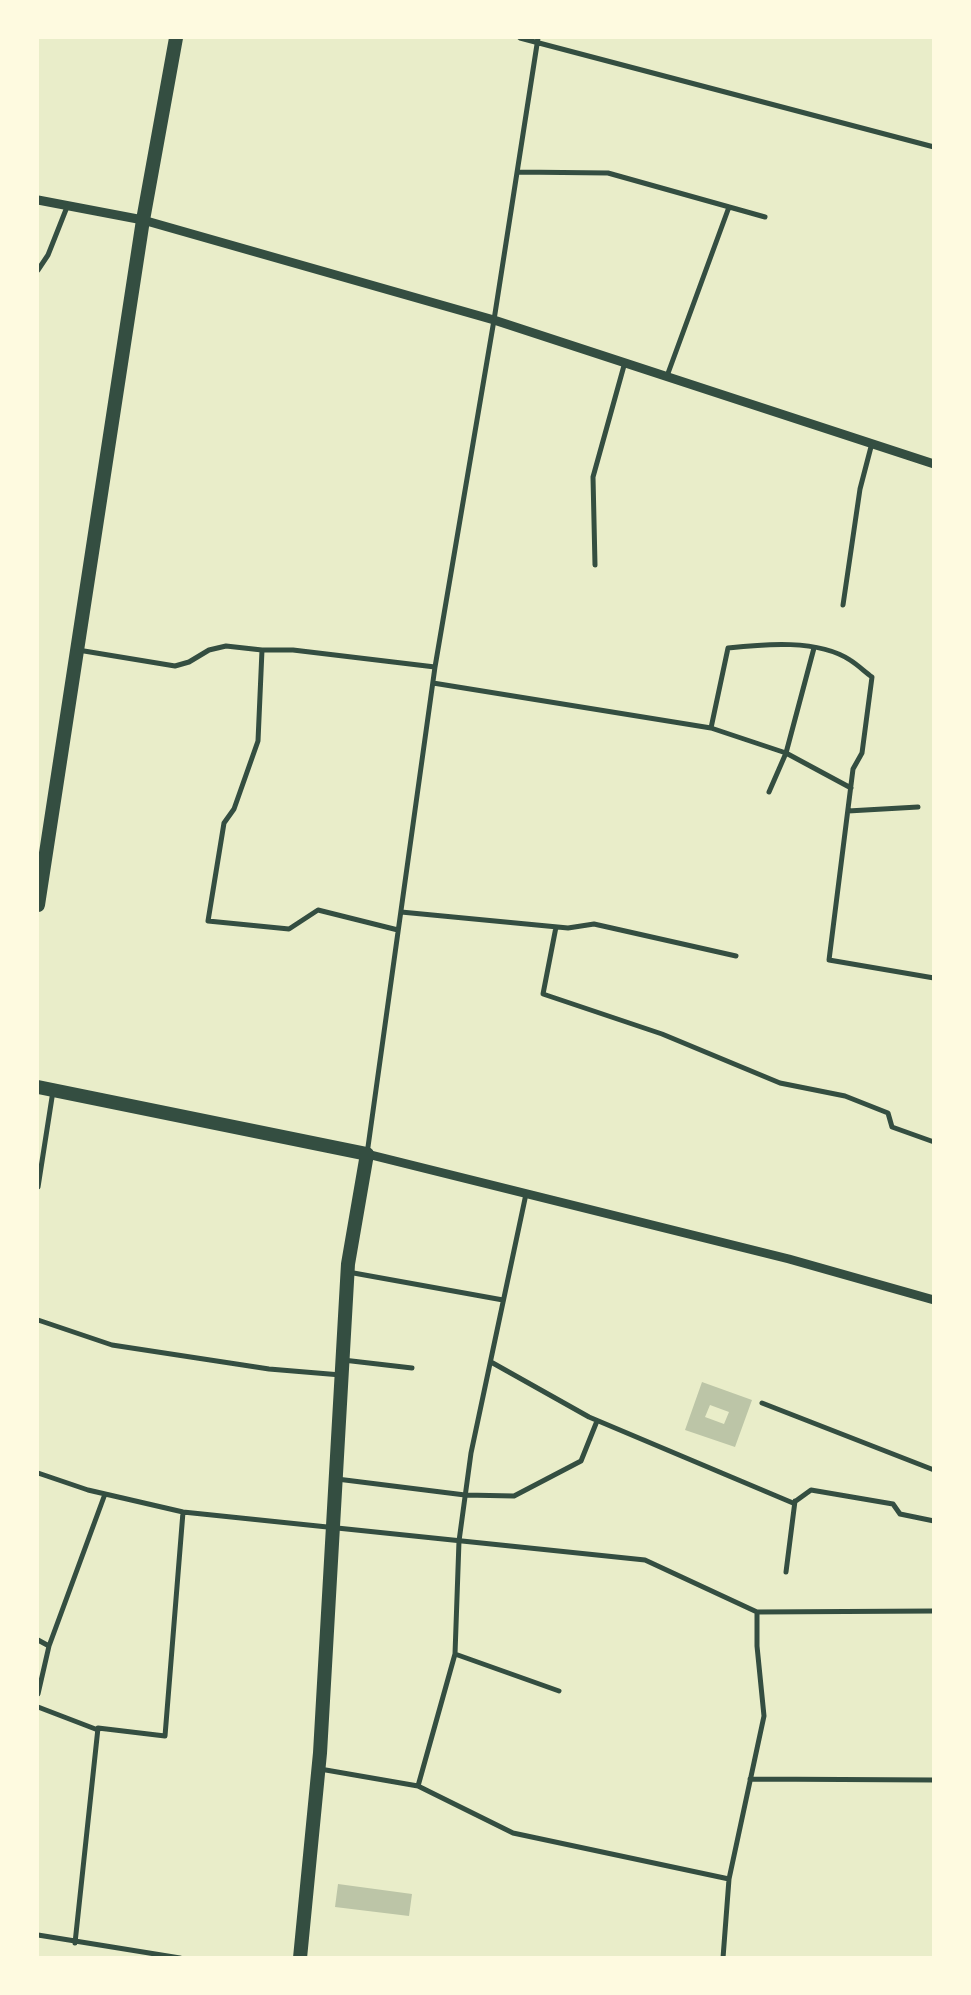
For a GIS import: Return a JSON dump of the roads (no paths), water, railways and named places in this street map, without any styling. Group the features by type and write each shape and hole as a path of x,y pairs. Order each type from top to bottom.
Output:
{"highway":[{"path":"38,905 144,220 176,38"},
{"path":"38,1088 367,1154 348,1272 342,1360 335,1527 319,1769 300,1958"}],"street":[{"path":"520,38 538,39 934,147"},
{"path":"538,39 494,320 435,667 367,1154 789,1259 934,1300"},
{"path":"517,172 608,173 765,217"},
{"path":"38,200 67,207 144,220 494,320 934,464"},
{"path":"667,376 729,206"},
{"path":"38,270 48,255 67,207"},
{"path":"595,565 593,477 625,362"},
{"path":"843,605 860,489 872,443"},
{"path":"711,728 728,648 775,643 814,648 849,659 872,677 862,753 853,770 829,960 934,978"},
{"path":"78,650 174,666 190,662 208,650 226,646 262,650 293,650 435,667"},
{"path":"769,792 786,753 814,648"},
{"path":"262,650 258,740 234,809 224,823 208,921 289,929 318,910 398,930"},
{"path":"433,683 711,728 786,753 851,788"},
{"path":"848,811 918,807"},
{"path":"401,912 568,928 594,924 736,956"},
{"path":"556,927 543,994 662,1034 780,1083 845,1096 888,1113 892,1127 934,1142"},
{"path":"38,1187 53,1091"},
{"path":"418,1786 455,1654 460,1541 471,1453 526,1194"},
{"path":"348,1272 503,1300"},
{"path":"38,1320 112,1345 269,1369 342,1375"},
{"path":"342,1360 412,1368"},
{"path":"491,1362 597,1421 793,1502 811,1490 893,1504 900,1514 934,1521"},
{"path":"762,1403 934,1470"},
{"path":"337,1479 465,1495 514,1496 581,1461 597,1421"},
{"path":"38,1473 105,1494 183,1512 645,1560 757,1612 934,1611"},
{"path":"38,1694 49,1646 105,1494"},
{"path":"786,1572 795,1501"},
{"path":"38,1708 98,1730 164,1736 183,1512"},
{"path":"723,1958 729,1879 764,1716 757,1646 757,1612"},
{"path":"38,1640 49,1646"},
{"path":"455,1654 559,1691"},
{"path":"75,1942 98,1730"},
{"path":"319,1769 418,1786 513,1833 729,1879"},
{"path":"750,1779 934,1780"},
{"path":"38,1935 180,1958"}]}
